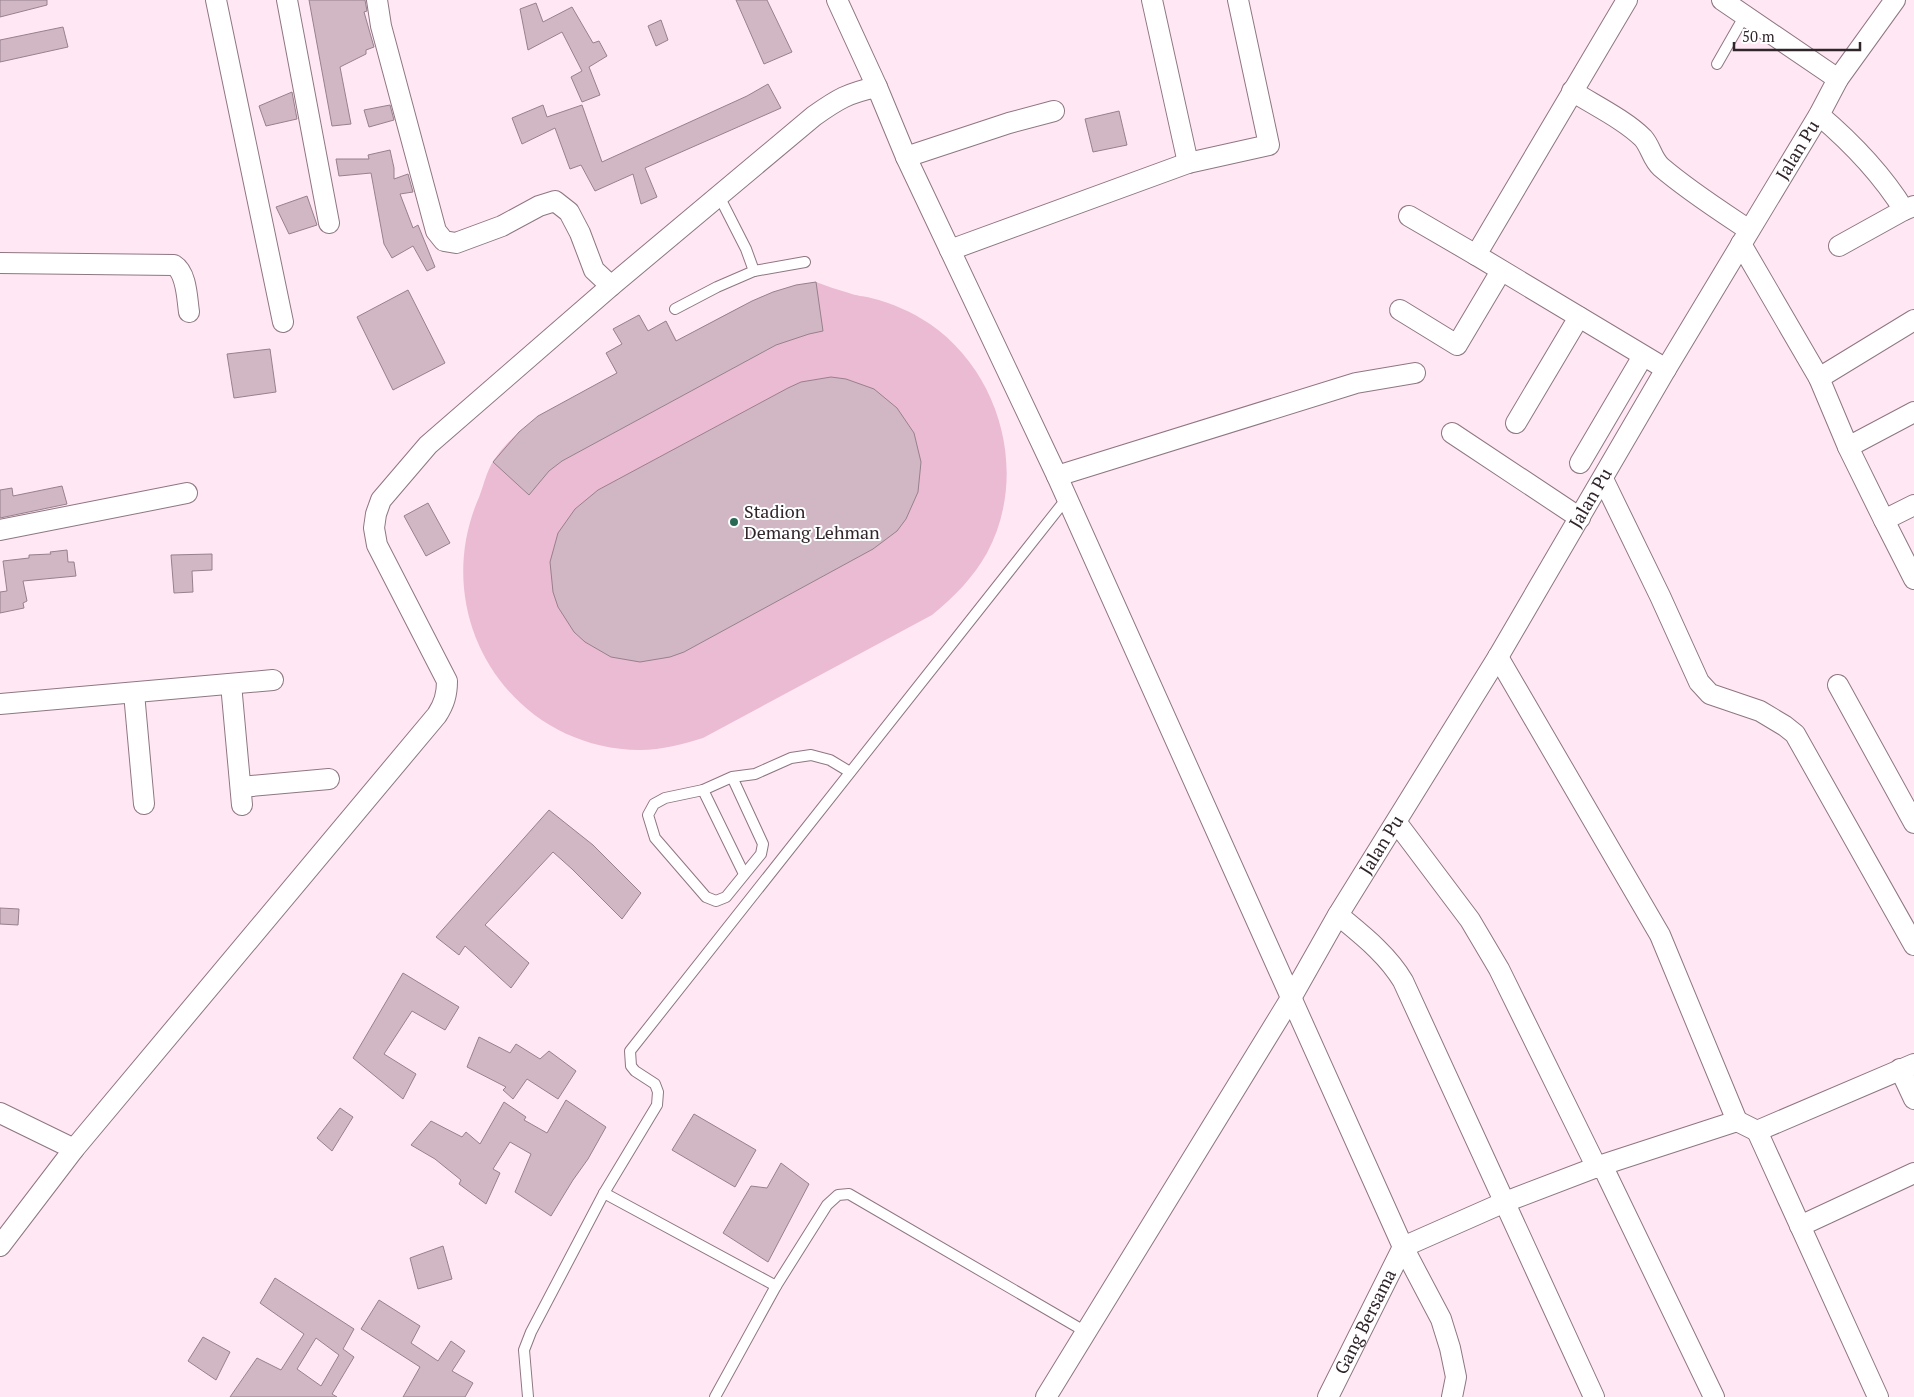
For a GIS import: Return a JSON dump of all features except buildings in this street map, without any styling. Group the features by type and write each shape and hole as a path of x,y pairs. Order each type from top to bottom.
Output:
{"street":[{"path":"216,0 283,322"},
{"path":"287,0 329,223"},
{"path":"377,0 381,26 436,231 444,241 456,243 502,226 539,206 555,201 569,212 580,233 594,270 611,286"},
{"path":"837,0 877,87 906,157 1067,498 1403,1247 1441,1319 1456,1377 1452,1397"},
{"path":"1152,0 1188,163"},
{"path":"950,250 1188,163 1269,144 1238,0"},
{"path":"1476,255 1627,0"},
{"name":"Jalan Pu","path":"1046,1397 1291,998 1338,915 1397,823 1498,657 1666,370 1819,115 1838,79 1895,0"},
{"path":"1736,6 1838,79"},
{"path":"0,1246 74,1149 437,715 444,703 447,681 377,545 374,528 381,500 428,445 611,286 719,196 828,106 853,92 877,87"},
{"path":"1572,91 1629,127 1644,139 1653,158 1662,168 1745,237 1818,378 1848,447 1914,579"},
{"path":"906,157 1008,123 1054,111"},
{"path":"1819,115 1865,157 1909,208 1839,246"},
{"path":"1410,216 1666,370"},
{"path":"0,263 174,265 180,268 182,274 189,312"},
{"path":"1400,310 1457,345 1501,270"},
{"path":"1516,423 1579,317"},
{"path":"1818,378 1914,320"},
{"path":"1580,463 1643,356"},
{"path":"1057,476 1356,383 1415,373"},
{"path":"1848,447 1914,412"},
{"path":"1452,433 1580,518"},
{"path":"1603,479 1660,596 1699,682 1710,694 1760,711 1795,734 1914,945"},
{"path":"0,530 187,493"},
{"path":"1884,520 1914,505"},
{"path":"1498,657 1660,935 1737,1121 1757,1131 1878,1397"},
{"path":"0,704 273,680"},
{"path":"231,684 242,796 329,779"},
{"path":"1838,685 1908,800 1914,823"},
{"path":"134,692 144,804"},
{"path":"1397,823 1470,920 1488,949 1714,1397"},
{"path":"1338,915 1385,956 1403,981 1594,1397"},
{"path":"1757,1131 1907,1066 1914,1099"},
{"path":"0,1113 74,1149"},
{"path":"1403,1247 1505,1202 1599,1166 1737,1121"},
{"path":"1800,1226 1914,1173"},
{"name":"Gang Bersama","path":"1328,1397 1403,1247"}],"lane":[{"path":"1717,64 1736,6"},
{"path":"719,196 746,249 754,271"},
{"path":"675,309 717,287 754,271 805,262"},
{"path":"528,1397 524,1350 531,1332 604,1193 657,1105 658,1092 655,1084 635,1072 631,1066 630,1051 1067,498"},
{"path":"732,777 763,844 761,854 726,897 716,901 706,898 655,838 648,815 654,804 665,798 703,790 732,777 755,774 791,758 811,755 830,760 850,772"},
{"path":"703,790 744,874"},
{"path":"604,1193 776,1286"},
{"path":"715,1397 776,1286 827,1205 838,1195 849,1194 1086,1332"}],"shaded area":[{"name":"Stadion Demang Lehman","path":"816,282 902,308 930,324 955,345 975,369 990,397 1001,428 1006,459 1006,491 1000,523 987,553 976,571 962,587 932,615 703,738 664,748 640,750 594,744 554,727 520,702 492,670 474,632 464,590 465,546 477,502 491,464 506,445 524,429 617,374 606,353 622,344 613,329 639,315 648,331 666,321 677,341 744,305 779,291"}],"place":[{"name":"Stadion Demang Lehman","path":"734,522"}]}
